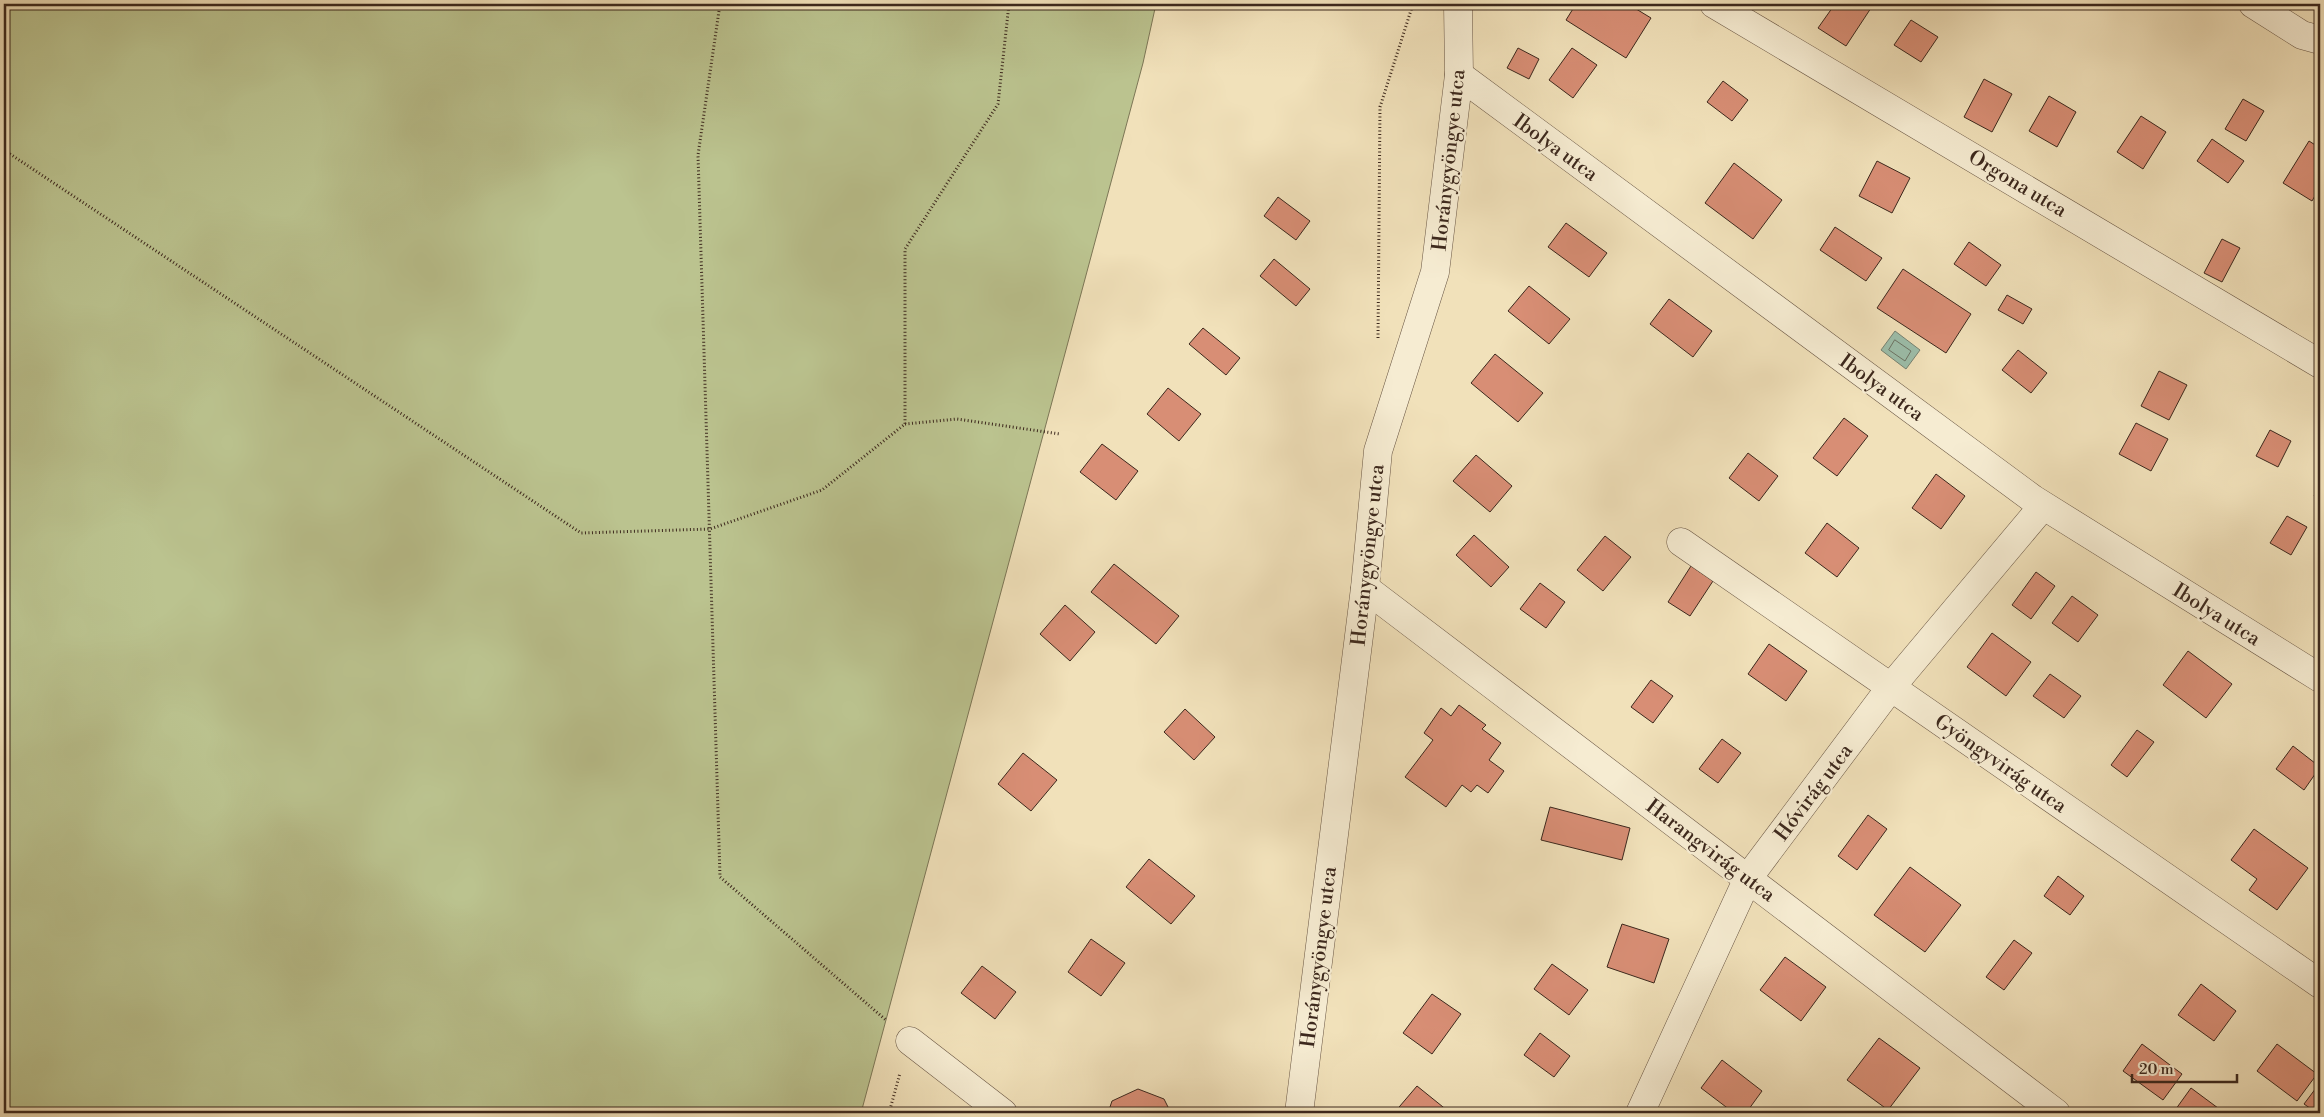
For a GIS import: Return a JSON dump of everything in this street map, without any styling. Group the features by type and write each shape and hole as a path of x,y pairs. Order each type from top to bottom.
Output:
{"street":[{"name":"Horánygyöngye utca","path":"1299,1113 1365,588 1378,451 1435,272 1459,74 1458,4"},
{"name":"Orgona utca","path":"1714,4 2320,364"},
{"path":"2253,4 2302,35 2320,40"},
{"name":"Ibolya utca","path":"1459,74 2043,506 2320,678"},
{"name":"Hóvirág utca","path":"1640,1113 1748,878 1891,687 2043,506"},
{"name":"Gyöngyvirág utca","path":"1681,542 2320,984"},
{"name":"Harangvirág utca","path":"1365,588 2056,1113"},
{"path":"910,1040 1003,1113"}],"path":[{"path":"720,4 698,155 720,877 910,1040 889,1113"},
{"path":"905,424 905,250 998,104 1009,4"},
{"path":"1378,343 1380,107 1413,4"},
{"path":"4,150 581,533 710,529 822,490 905,424 957,419 1060,434"}],"shaded area":[{"path":"4,4 1156,4 1143,63 861,1113 4,1113"}],"water":[{"path":"1895,331 1920,350 1906,369 1881,350"}],"building":[{"path":"1576,4 1628,4 1651,18 1626,58 1566,20"},
{"path":"1835,4 1864,4 1871,8 1846,46 1818,28"},
{"path":"1911,20 1938,37 1921,62 1894,45"},
{"path":"1518,48 1539,59 1529,79 1507,68"},
{"path":"1572,48 1597,65 1573,98 1549,80"},
{"path":"1984,79 2012,94 1992,132 1964,117"},
{"path":"1723,81 1748,100 1732,121 1707,102"},
{"path":"2049,96 2076,112 2057,147 2029,131"},
{"path":"2243,99 2264,111 2246,141 2225,129"},
{"path":"2141,116 2166,132 2143,169 2117,152"},
{"path":"2212,139 2244,161 2228,183 2197,161"},
{"path":"2309,141 2320,148 2320,187 2312,201 2283,183"},
{"path":"1877,161 1910,178 1892,213 1859,196"},
{"path":"1734,163 1782,200 1753,239 1705,203"},
{"path":"1278,197 1310,221 1296,240 1264,216"},
{"path":"1566,223 1607,253 1589,277 1548,247"},
{"path":"1835,227 1882,258 1866,281 1820,250"},
{"path":"2222,239 2240,248 2222,282 2204,273"},
{"path":"1969,242 2001,265 1986,286 1954,264"},
{"path":"1274,259 1310,289 1296,306 1260,276"},
{"path":"1903,269 1971,314 1946,353 1877,308"},
{"path":"1529,286 1570,319 1549,344 1508,311"},
{"path":"2007,295 2032,309 2023,324 1998,310"},
{"path":"1669,299 1712,331 1693,357 1650,324"},
{"path":"1203,328 1240,358 1226,375 1189,344"},
{"path":"2018,350 2047,373 2031,393 2002,370"},
{"path":"1495,354 1543,393 1518,422 1471,383"},
{"path":"2159,371 2187,385 2169,420 2141,406"},
{"path":"1168,388 1201,414 1179,441 1147,414"},
{"path":"1844,418 1868,436 1837,476 1813,458"},
{"path":"2136,423 2168,439 2151,471 2119,454"},
{"path":"2270,430 2291,441 2278,467 2256,456"},
{"path":"1102,444 1138,471 1116,500 1080,472"},
{"path":"1748,453 1778,476 1759,501 1729,478"},
{"path":"1476,455 1512,486 1490,512 1453,481"},
{"path":"1936,474 1965,496 1941,529 1912,508"},
{"path":"2320,487 2320,501 2314,496"},
{"path":"2287,516 2307,527 2291,555 2270,543"},
{"path":"1827,523 1859,548 1837,577 1805,553"},
{"path":"1474,535 1509,567 1491,587 1456,555"},
{"path":"1605,536 1631,557 1603,591 1577,570"},
{"path":"1114,564 1179,616 1156,644 1091,592"},
{"path":"1691,566 1713,581 1690,616 1668,602"},
{"path":"2036,572 2055,586 2031,619 2012,605"},
{"path":"1540,583 1565,602 1546,628 1520,609"},
{"path":"2072,596 2098,615 2078,642 2052,623"},
{"path":"1065,605 1095,632 1070,661 1040,634"},
{"path":"1992,633 2031,662 2006,696 1967,667"},
{"path":"1769,644 1807,671 1786,701 1748,674"},
{"path":"2188,651 2232,684 2206,718 2163,685"},
{"path":"2050,674 2081,696 2064,718 2033,696"},
{"path":"1651,680 1673,696 1653,723 1631,707"},
{"path":"1459,705 1486,725 1482,729 1501,743 1489,760 1504,771 1488,793 1477,785 1471,792 1462,785 1446,807 1405,777 1433,740 1424,733 1441,708 1451,716"},
{"path":"1185,709 1215,737 1194,760 1164,732"},
{"path":"2137,730 2154,742 2127,777 2111,765"},
{"path":"1722,739 1741,753 1718,783 1699,769"},
{"path":"2293,746 2320,767 2304,790 2276,769"},
{"path":"1023,753 1057,780 1031,811 998,784"},
{"path":"1550,807 1630,828 1622,860 1541,840"},
{"path":"1868,815 1887,829 1857,870 1838,856"},
{"path":"2254,829 2308,868 2277,910 2249,890 2257,879 2231,860"},
{"path":"1149,859 1195,896 1171,924 1126,887"},
{"path":"1910,867 1961,905 1925,952 1874,915"},
{"path":"2058,876 2084,896 2070,915 2044,896"},
{"path":"1622,924 1669,939 1654,983 1607,967"},
{"path":"1091,939 1125,963 1101,996 1068,972"},
{"path":"2014,940 2032,953 2004,990 1986,977"},
{"path":"1785,957 1826,987 1801,1021 1760,990"},
{"path":"1552,964 1588,990 1569,1015 1534,989"},
{"path":"982,966 1016,992 995,1019 961,993"},
{"path":"2201,984 2236,1011 2214,1041 2178,1015"},
{"path":"1432,994 1461,1014 1432,1054 1403,1033"},
{"path":"1540,1033 1570,1056 1554,1077 1524,1055"},
{"path":"1879,1038 1920,1068 1888,1110 1847,1080"},
{"path":"2142,1044 2182,1074 2163,1100 2123,1071"},
{"path":"2277,1044 2317,1074 2297,1101 2257,1071"},
{"path":"1722,1060 1762,1091 1746,1113 1734,1113 1701,1088"},
{"path":"2319,1084 2320,1113 2317,1113 2304,1104"},
{"path":"1417,1086 1448,1111 1446,1113 1394,1113"},
{"path":"2191,1088 2222,1111 2220,1113 2173,1113"},
{"path":"1138,1089 1164,1099 1171,1113 1108,1113 1112,1101"}]}
